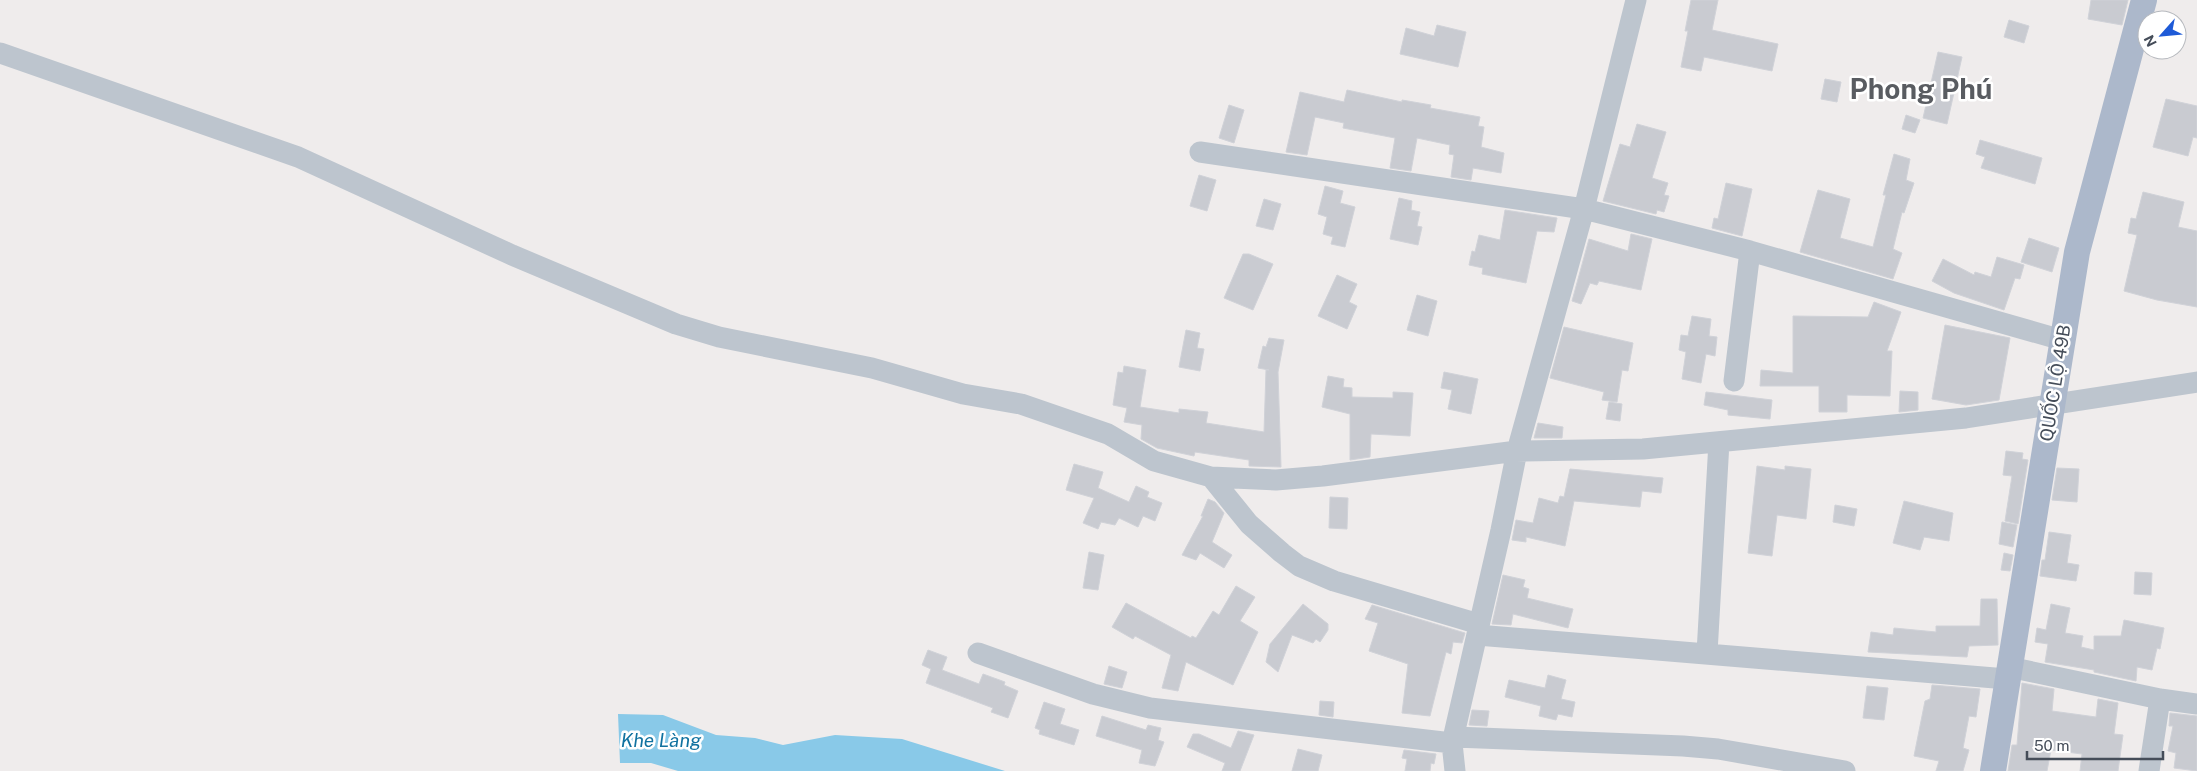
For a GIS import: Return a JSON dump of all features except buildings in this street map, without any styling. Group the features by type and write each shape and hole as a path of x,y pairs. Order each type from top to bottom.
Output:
{"main road":[{"name":"QUỐC LỘ 49B","path":"1992,771 2077,252 2144,0"}],"street":[{"path":"1456,771 1453,740 1517,451 1584,209 1636,0"},
{"path":"0,53 298,158 512,255 676,324 719,337 872,368 963,394 1020,404 1108,434 1154,461 1212,477 1276,480 1323,476 1517,451 1643,449 1719,442 1966,418 2197,382"},
{"path":"1200,152 1584,209 1750,251 2062,340"},
{"path":"1734,381 1750,251"},
{"path":"1708,653 1719,442"},
{"path":"1212,477 1249,524 1299,566 1334,581 1478,629 1708,653 2008,673 2197,704"},
{"path":"978,653 1093,694 1150,708 1453,740 1683,746 1737,752 1845,771"},
{"path":"2149,771 2160,699"}],"water":[{"name":"Khe Làng","path":"618,714 663,715 716,735 755,738 783,745 835,735 902,739 1005,771 678,771 651,763 620,763"}],"district":[{"name":"Phong Phú","path":"1921,88"}]}
